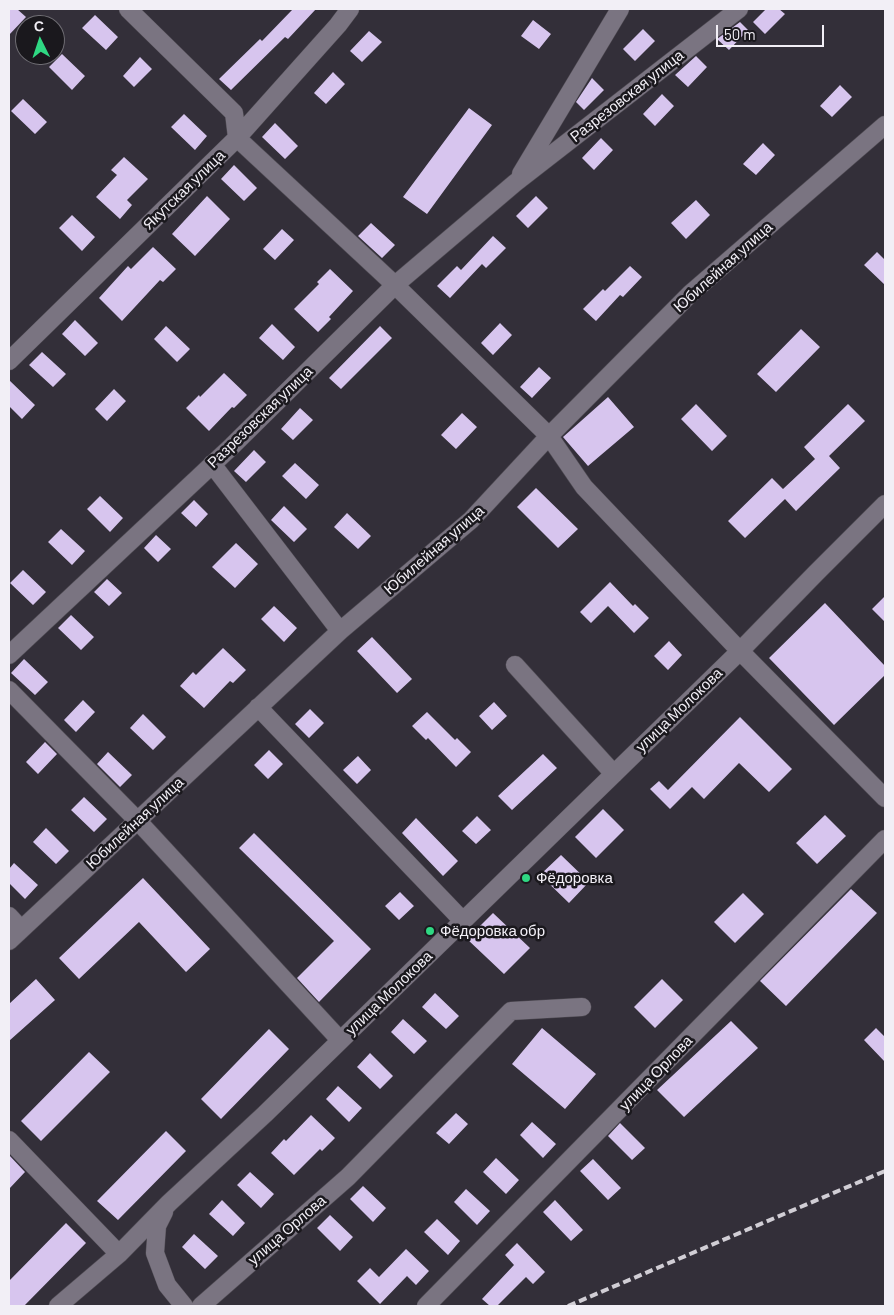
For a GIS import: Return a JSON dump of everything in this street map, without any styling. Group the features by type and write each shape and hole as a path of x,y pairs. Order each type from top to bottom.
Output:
{"street":[{"path":"128,9 234,113 237,138 395,285 549,436 584,487 740,651 885,798"},
{"name":"Якутская улица","path":"9,361 237,138 338,25 350,9"},
{"name":"Разрезовская улица","path":"515,182 620,9"},
{"name":"Разрезовская улица","path":"9,655 212,464 395,285 515,182 738,9"},
{"name":"Юбилейная улица","path":"15,935 340,631 471,520 549,436 690,294 885,125"},
{"path":"212,464 340,631"},
{"name":"улица Молокова","path":"58,1306 119,1254 169,1202 244,1135 740,651 885,504"},
{"path":"515,665 614,774"},
{"path":"9,690 137,820 340,1040"},
{"path":"258,707 463,921"},
{"name":"улица Орлова","path":"426,1306 885,839"},
{"path":"9,916 15,935"},
{"name":"улица Орлова","path":"201,1306 348,1177 511,1010 582,1007"},
{"path":"9,1140 119,1254"},
{"path":"169,1202 157,1226 155,1253 167,1285 184,1306"}],"building":[{"path":"9,9 17,9 24,15 15,15 15,29 9,35"},
{"path":"293,9 316,9 288,39 285,37 231,90 219,79 260,39 262,41"},
{"path":"766,9 779,9 785,14 765,34 753,22"},
{"path":"95,15 118,37 106,50 82,28"},
{"path":"533,20 551,34 539,49 521,36"},
{"path":"740,22 748,30 729,50 717,39"},
{"path":"643,29 655,41 635,61 623,49"},
{"path":"369,31 382,42 362,62 350,51"},
{"path":"696,56 707,67 688,87 675,75"},
{"path":"65,57 85,76 72,90 49,67 51,65 65,65"},
{"path":"140,57 152,69 134,87 123,76"},
{"path":"333,72 345,84 326,104 314,93"},
{"path":"592,78 604,90 584,110 576,102"},
{"path":"840,85 852,97 832,117 820,106"},
{"path":"662,94 674,106 655,126 643,114"},
{"path":"23,99 47,122 35,134 11,111"},
{"path":"469,108 492,125 427,214 403,197"},
{"path":"184,114 207,136 195,150 171,127"},
{"path":"275,123 298,146 285,159 262,137"},
{"path":"601,138 613,150 594,170 582,158"},
{"path":"763,143 775,155 756,175 743,164"},
{"path":"124,157 148,179 127,200 132,205 120,219 96,197 117,175 111,170"},
{"path":"234,165 257,188 244,201 221,179"},
{"path":"207,196 230,219 195,256 172,234"},
{"path":"536,196 548,208 528,228 516,216"},
{"path":"696,200 710,215 686,239 671,223"},
{"path":"72,215 95,237 82,251 59,228"},
{"path":"371,223 395,245 382,258 358,236"},
{"path":"282,229 294,240 275,260 263,249"},
{"path":"493,236 506,248 486,268 482,264 450,298 437,286 457,266 461,270"},
{"path":"153,247 176,269 163,282 160,280 122,321 99,298 128,266 131,269"},
{"path":"877,252 885,260 885,285 864,265"},
{"path":"630,266 642,277 623,297 620,295 596,321 583,309 603,289 605,291"},
{"path":"330,269 353,291 318,332 294,309 319,284 317,282"},
{"path":"75,320 98,343 85,356 62,334"},
{"path":"500,323 512,335 493,355 481,343"},
{"path":"272,324 295,347 283,360 259,338"},
{"path":"166,326 190,349 177,362 154,339"},
{"path":"380,326 392,338 341,389 329,378"},
{"path":"801,329 820,347 776,392 757,374"},
{"path":"42,352 66,374 53,387 29,365"},
{"path":"539,367 551,378 532,398 520,387"},
{"path":"224,373 247,395 234,408 232,407 209,431 186,408"},
{"path":"9,380 35,405 22,419 9,406"},
{"path":"114,389 126,401 107,421 95,409"},
{"path":"608,397 634,427 588,466 563,437"},
{"path":"696,404 727,436 712,451 681,419"},
{"path":"848,404 865,421 829,456 840,468 796,511 785,499 745,538 728,521 772,478 783,489 815,459 804,447"},
{"path":"300,408 313,420 293,440 281,429"},
{"path":"462,413 477,427 456,449 441,435"},
{"path":"254,450 266,462 246,482 234,471"},
{"path":"295,463 319,485 306,499 282,476"},
{"path":"536,488 578,529 558,548 517,507"},
{"path":"100,496 123,518 110,532 87,509"},
{"path":"194,500 208,514 196,527 181,513"},
{"path":"284,506 307,529 294,542 271,520"},
{"path":"347,513 371,536 358,549 334,527"},
{"path":"61,529 85,551 72,565 48,542"},
{"path":"156,535 171,549 158,562 144,548"},
{"path":"236,543 258,564 235,588 212,567"},
{"path":"23,570 46,592 33,605 10,583"},
{"path":"107,579 122,593 109,606 94,592"},
{"path":"610,582 633,606 635,604 649,618 634,633 608,606 591,623 580,612"},
{"path":"885,596 885,622 872,609"},
{"path":"825,603 885,666 885,675 834,725 769,658"},
{"path":"274,606 297,628 284,642 261,619"},
{"path":"71,615 94,637 81,650 58,628"},
{"path":"372,637 412,679 397,693 357,651"},
{"path":"669,641 682,655 668,670 654,656"},
{"path":"223,648 246,670 233,683 230,681 204,708 180,686 193,672 196,675"},
{"path":"24,659 48,682 35,695 11,673"},
{"path":"83,700 95,712 76,732 64,720"},
{"path":"494,702 507,716 492,730 479,716"},
{"path":"310,709 324,723 309,738 295,724"},
{"path":"427,712 455,740 457,738 471,752 456,767 428,738 426,740 412,726"},
{"path":"143,714 166,737 153,750 130,728"},
{"path":"740,717 792,769 769,792 739,763 704,799 692,787 670,809 650,789 659,781 668,790"},
{"path":"45,742 57,754 38,774 26,762"},
{"path":"269,750 283,764 268,779 254,765"},
{"path":"108,752 132,775 120,787 97,764"},
{"path":"543,754 557,768 512,810 498,796"},
{"path":"358,756 371,770 357,784 343,770"},
{"path":"84,797 107,819 94,832 71,810"},
{"path":"603,809 624,830 596,858 575,837"},
{"path":"825,815 846,836 817,864 796,843"},
{"path":"477,816 491,830 476,844 462,831"},
{"path":"416,818 458,861 443,876 402,833"},
{"path":"46,828 69,851 56,864 33,842"},
{"path":"254,833 371,949 319,1002 297,978 334,941 239,848"},
{"path":"561,855 589,882 569,903 540,875"},
{"path":"14,863 38,885 25,899 9,883 9,869"},
{"path":"143,878 210,949 186,972 139,922 79,979 59,958"},
{"path":"851,889 877,913 786,1006 760,981"},
{"path":"400,892 414,906 399,920 385,906"},
{"path":"743,893 764,914 735,943 714,922"},
{"path":"493,913 530,948 504,974 467,939"},
{"path":"36,979 55,1000 9,1041 9,1004"},
{"path":"662,979 683,1000 655,1028 634,1007"},
{"path":"435,993 459,1016 446,1029 422,1007"},
{"path":"403,1019 427,1041 414,1054 391,1032"},
{"path":"731,1021 758,1048 684,1117 657,1090"},
{"path":"542,1028 596,1074 565,1109 512,1064"},
{"path":"876,1028 885,1037 885,1062 864,1040"},
{"path":"269,1029 289,1049 221,1119 201,1099"},
{"path":"89,1052 110,1072 41,1141 21,1121"},
{"path":"370,1053 393,1076 380,1089 357,1067"},
{"path":"338,1086 362,1108 349,1122 326,1099"},
{"path":"456,1113 468,1124 449,1144 436,1133"},
{"path":"311,1115 335,1138 322,1151 320,1149 294,1175 271,1153 284,1139 286,1141"},
{"path":"532,1122 556,1144 543,1158 520,1135"},
{"path":"620,1123 645,1148 632,1160 608,1136"},
{"path":"166,1131 186,1151 118,1220 97,1201"},
{"path":"9,1155 25,1172 9,1189"},
{"path":"496,1158 519,1180 506,1194 483,1172"},
{"path":"593,1159 621,1188 608,1200 580,1171"},
{"path":"250,1172 274,1194 261,1208 237,1185"},
{"path":"363,1186 386,1208 373,1222 350,1199"},
{"path":"466,1189 490,1211 477,1225 454,1202"},
{"path":"222,1200 245,1223 233,1236 209,1214"},
{"path":"555,1200 583,1230 571,1241 543,1212"},
{"path":"330,1215 353,1237 340,1251 317,1228"},
{"path":"437,1219 460,1241 448,1255 424,1232"},
{"path":"66,1223 86,1243 24,1306 9,1306 9,1281"},
{"path":"194,1234 218,1256 205,1269 182,1247"},
{"path":"517,1243 545,1272 533,1284 526,1277 497,1306 490,1306 482,1299 514,1265 505,1255"},
{"path":"406,1249 429,1271 416,1285 407,1276 380,1304 357,1281 370,1268 379,1277"}],"railway":[{"path":"568,1306 885,1171"}],"place":[{"name":"Фёдоровка","path":"526,878"},
{"name":"Фёдоровка обр","path":"430,931"}]}
